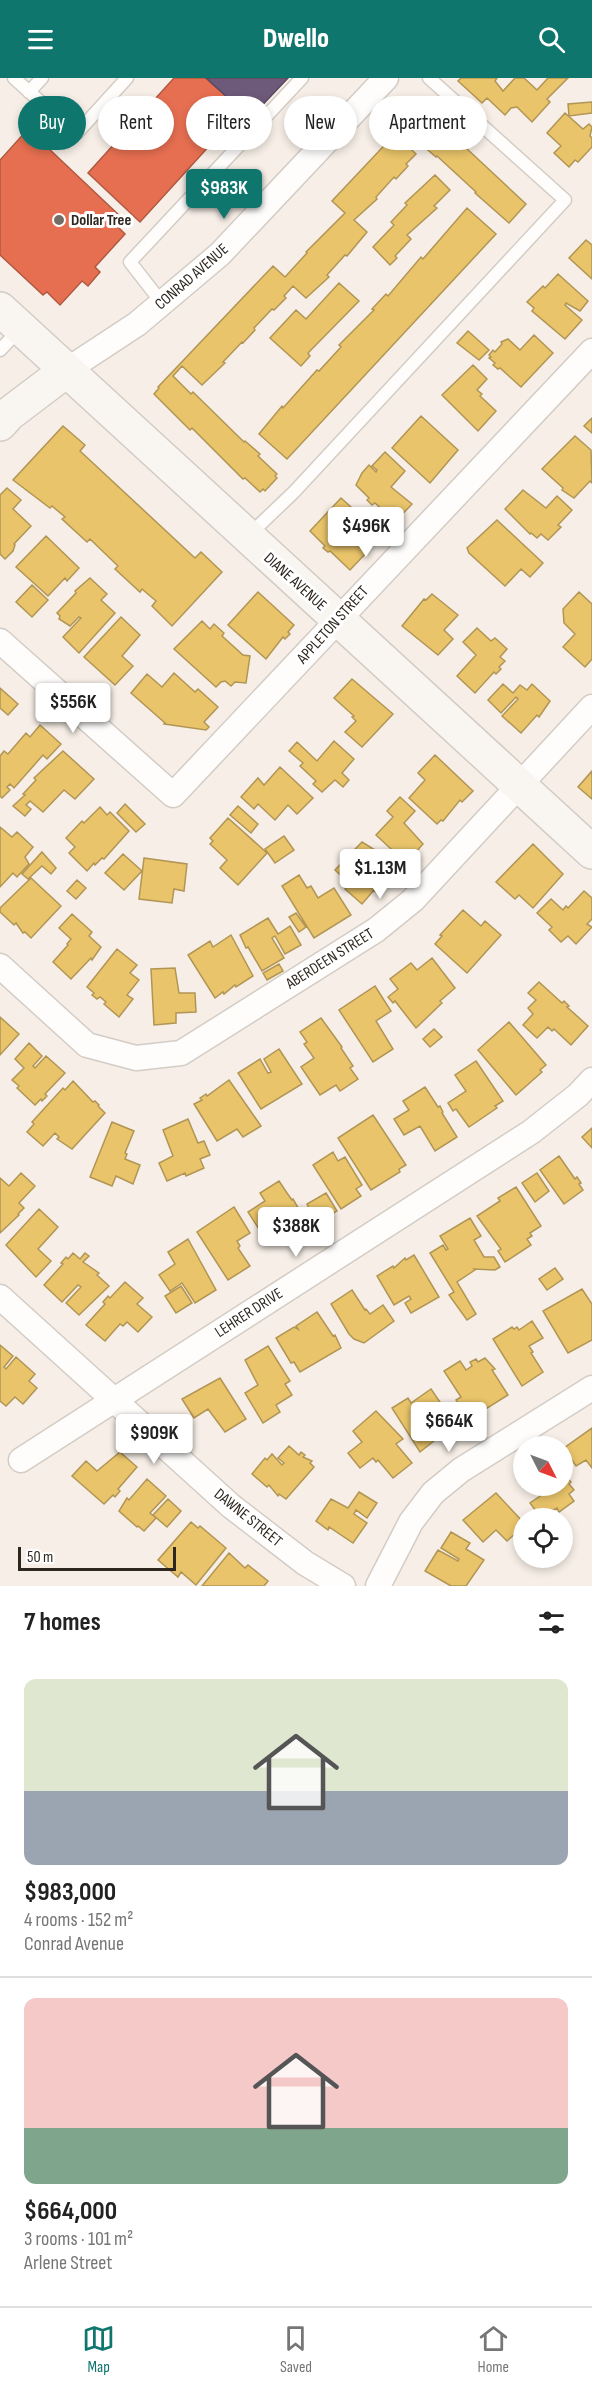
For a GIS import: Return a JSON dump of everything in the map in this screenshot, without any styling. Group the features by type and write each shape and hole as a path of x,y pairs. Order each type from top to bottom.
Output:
{"street":[{"name":"CONRAD AVENUE","path":"0,424 9,414 67,370 137,324 220,254 386,78"},
{"name":"DIANE AVENUE","path":"7,329 67,370 246,537 592,852"},
{"name":"APPLETON STREET","path":"0,641 173,795 592,351"},
{"name":"ABERDEEN STREET","path":"0,966 87,1045 136,1058 181,1053 376,930 413,900 592,707"},
{"name":"LEHRER DRIVE","path":"21,1460 531,1132 578,1095 592,1080"},
{"name":"DAWNE STREET","path":"0,1297 231,1506 305,1563 343,1586"},
{"path":"378,1586 411,1522 433,1493 461,1470 592,1388"}],"lane":[{"path":"14,78 76,134 127,78"},
{"path":"29,92 42,78"},
{"path":"162,303 130,262 302,78"},
{"path":"246,537 294,492 565,200 429,78"}],"building: Homes":[{"path":"461,78 497,78 495,81 503,91 515,78 524,78 537,90 548,78 568,78 547,99 550,102 532,122 517,107 511,108 505,115 487,96 474,96 458,81"},
{"path":"592,102 592,113 569,116 568,104"},
{"path":"565,113 583,129 589,124 592,127 590,136 592,147 578,162 575,160 569,167 554,153 561,146 547,133"},
{"path":"380,150 412,150 416,154 396,179 394,177 376,197 377,199 354,220 367,232 327,275 329,277 306,298 293,286 284,296 286,298 274,310 272,309 223,362 225,363 202,385 182,366 173,376 260,454 258,456 277,474 275,476 277,478 265,491 263,489 260,492 245,478 243,479 192,428 190,430 154,394 158,387 273,266 285,277 345,213 332,201"},
{"path":"428,150 468,150 526,204 509,223"},
{"path":"435,175 450,190 434,206 437,208 407,235 411,239 390,265 373,247 394,225 391,222 407,205 405,203"},
{"path":"467,208 496,234 287,459 259,434 282,406 283,408 341,347 339,345 374,310 372,309 386,294 388,296 421,257 423,259"},
{"path":"586,240 592,245 592,279 569,258"},
{"path":"558,274 588,301 580,311 566,303 565,305 582,320 565,339 532,311 534,308 527,302"},
{"path":"339,283 359,301 308,353 310,356 301,366 270,338 296,310 306,319"},
{"path":"468,331 489,350 479,360 457,343"},
{"path":"534,335 553,353 521,387 500,368 493,365 495,363 489,355 493,350 495,352 502,344 501,342 508,339 520,350"},
{"path":"473,365 487,379 477,390 482,394 480,396 496,411 478,431 442,395"},
{"path":"421,416 458,450 430,483 392,448"},
{"path":"592,418 592,433 584,426"},
{"path":"63,426 85,445 80,451 195,558 201,552 222,572 172,626 152,606 156,601 142,589 140,592 115,569 118,566 90,539 87,542 62,519 65,517 52,506 50,508 13,480"},
{"path":"575,436 591,450 592,483 590,481 574,498 562,490 563,488 542,469"},
{"path":"385,452 405,471 391,487 412,504 395,522 375,503 372,505 367,500 369,498 356,485 369,465 376,472 377,470 372,466"},
{"path":"7,488 21,500 13,509 31,526 14,544 13,551 5,559 0,554 0,495"},
{"path":"523,490 546,508 557,496 572,510 558,525 561,527 548,540 541,534 537,538 530,534 505,509"},
{"path":"341,498 382,535 369,549 353,534 350,536 367,552 350,570 330,551 323,548 325,546 310,531"},
{"path":"497,520 543,563 530,577 521,569 505,586 469,553 467,548"},
{"path":"46,536 79,568 67,581 65,578 48,596 16,567"},
{"path":"90,578 107,594 101,600 115,613 79,653 63,637 81,618 79,617 70,626 59,619 60,616 57,613 76,593 75,591"},
{"path":"32,585 48,600 32,617 16,602"},
{"path":"258,592 294,625 288,632 290,634 285,639 283,637 266,659 228,625"},
{"path":"579,592 592,604 592,659 585,667 563,647 575,634 564,623 563,609"},
{"path":"432,594 458,615 444,630 453,639 438,655 402,626 424,599 426,600"},
{"path":"121,617 140,635 122,656 133,666 115,685 84,657"},
{"path":"202,621 210,629 214,624 224,633 222,636 243,655 250,656 246,683 235,682 231,686 225,681 216,687 174,649"},
{"path":"477,628 491,641 495,638 507,649 500,657 505,661 499,667 501,669 496,674 494,672 475,693 457,676 476,655 463,642"},
{"path":"174,673 195,692 198,689 218,707 204,722 209,727 206,730 164,724 131,693 147,674 162,687"},
{"path":"352,679 393,714 362,747 345,732 356,721 352,717 354,716 334,698"},
{"path":"503,684 513,693 520,685 527,690 532,684 550,701 539,717 537,715 521,733 502,716 518,699 516,697 501,713 488,700"},
{"path":"0,688 18,704 8,715 0,708"},
{"path":"40,725 61,744 47,759 43,755 14,788 10,784 7,787 10,790 2,798 0,796 0,756 4,751 8,754 26,733 30,737"},
{"path":"334,741 354,759 342,773 349,780 343,787 335,780 322,792 313,784 316,781 300,766 303,763 289,751 297,742 317,761"},
{"path":"63,751 94,779 75,799 64,790 43,812 30,801 26,805 31,809 25,816 13,806 25,795 23,794 36,780 34,778"},
{"path":"435,755 473,791 462,802 460,800 443,821 437,824 409,798 425,780 418,773"},
{"path":"280,767 313,798 297,814 288,805 275,820 258,804 254,809 241,797 258,778 264,785"},
{"path":"592,771 592,799 578,787"},
{"path":"400,797 415,811 404,823 423,844 406,863 376,835 393,817 387,811"},
{"path":"125,804 145,824 136,832 117,813"},
{"path":"238,806 258,824 251,833 230,815"},
{"path":"100,807 107,815 110,812 129,831 104,859 102,858 95,865 94,863 87,871 69,853 75,847 66,838"},
{"path":"228,818 267,853 238,885 220,868 227,860 210,844 213,841 210,838"},
{"path":"0,827 12,837 17,832 33,847 25,857 29,864 17,877 13,873 0,887"},
{"path":"284,836 294,850 275,863 265,849"},
{"path":"362,842 375,850 374,852 395,871 377,893 374,890 362,904 345,889 350,884 335,870"},
{"path":"533,844 563,874 533,908 519,895 515,899 496,882"},
{"path":"42,852 56,868 51,874 42,866 28,879 22,874"},
{"path":"123,854 142,871 124,890 105,873"},
{"path":"144,858 187,864 184,891 174,889 172,903 139,899"},
{"path":"299,875 307,888 311,886 318,898 334,888 351,915 314,938 282,886"},
{"path":"31,878 61,906 31,938 25,932 23,933 16,923 14,925 0,912 0,908"},
{"path":"77,880 86,888 76,899 67,891"},
{"path":"584,891 592,898 592,919 587,924 592,927 576,944 568,936 561,942 549,930 552,927 537,913 551,899 563,910 566,906 568,908"},
{"path":"463,910 481,926 485,921 501,935 467,973 435,944 442,936 440,935"},
{"path":"296,913 306,927 299,932 289,917"},
{"path":"72,914 92,932 89,936 101,947 92,960 91,958 71,979 53,962 71,939 59,928"},
{"path":"268,918 278,934 290,926 301,945 285,954 275,936 272,938 284,958 262,971 240,935"},
{"path":"231,935 253,976 215,998 188,955 210,941 213,947"},
{"path":"117,949 137,965 130,973 139,980 127,995 133,999 119,1017 104,1004 106,1002 100,997 97,999 92,995 94,993 87,987"},
{"path":"432,958 455,988 416,1028 395,1001 393,1003 388,997 398,989 390,979 411,963 417,970"},
{"path":"279,964 283,971 267,980 263,973"},
{"path":"175,968 179,993 195,993 196,1012 176,1013 176,1023 154,1025 151,969"},
{"path":"539,982 562,1003 564,1001 569,1006 567,1007 588,1026 571,1045 554,1029 552,1031 548,1027 537,1038 523,1025 533,1014 528,1008 536,1000 528,993"},
{"path":"375,986 391,1011 376,1021 393,1049 373,1062 339,1010"},
{"path":"0,1017 19,1034 0,1055"},
{"path":"321,1018 342,1047 353,1066 350,1068 358,1079 340,1091 336,1085 320,1095 301,1067 314,1058 304,1044 307,1042 300,1032"},
{"path":"509,1022 546,1065 540,1070 542,1072 516,1095 478,1050"},
{"path":"434,1029 442,1037 430,1047 423,1039"},
{"path":"29,1043 42,1056 33,1066 35,1068 46,1056 65,1073 45,1094 47,1096 35,1105 12,1080 24,1068 15,1059"},
{"path":"279,1049 302,1084 261,1109 238,1073 260,1059 268,1073 271,1072 264,1059"},
{"path":"476,1061 503,1101 495,1106 497,1108 469,1127 456,1109 453,1111 448,1103 466,1091 455,1075"},
{"path":"229,1080 261,1126 243,1137 237,1129 217,1141 194,1104"},
{"path":"73,1081 105,1113 72,1149 57,1139 59,1137 55,1133 43,1146 27,1132 34,1124 32,1122 63,1088 65,1090"},
{"path":"425,1087 438,1107 440,1106 457,1137 435,1151 420,1126 404,1135 394,1119 409,1110 403,1101"},
{"path":"373,1115 406,1165 399,1169 400,1172 371,1190 338,1138"},
{"path":"188,1119 198,1143 204,1141 210,1155 200,1159 204,1168 167,1181 159,1163 173,1156 163,1130"},
{"path":"112,1122 134,1131 125,1153 127,1154 125,1159 140,1165 133,1184 116,1176 112,1186 90,1177"},
{"path":"592,1128 592,1148 582,1137"},
{"path":"333,1152 338,1161 345,1157 362,1185 356,1189 361,1196 341,1209 313,1165"},
{"path":"559,1156 575,1179 577,1177 583,1190 564,1204 540,1170"},
{"path":"21,1173 35,1186 19,1203 24,1208 19,1215 0,1233 0,1178 9,1186"},
{"path":"537,1173 549,1191 535,1202 522,1183"},
{"path":"279,1181 293,1199 311,1230 289,1243 272,1220 259,1229 248,1212 265,1201 260,1193"},
{"path":"516,1187 541,1226 530,1233 532,1236 527,1239 531,1245 505,1262 498,1251 501,1249 477,1216 500,1201 498,1198"},
{"path":"326,1193 337,1211 317,1223 307,1204"},
{"path":"234,1207 250,1233 237,1241 240,1246 238,1248 250,1266 228,1280 197,1232"},
{"path":"39,1209 58,1227 38,1249 51,1261 36,1277 6,1245"},
{"path":"470,1218 481,1236 474,1240 484,1257 494,1257 500,1267 495,1270 474,1269 457,1282 476,1314 467,1320 449,1295 454,1292 430,1253 443,1245 446,1250 448,1249 440,1236"},
{"path":"188,1239 216,1290 195,1303 182,1283 170,1291 159,1275 175,1264 168,1252"},
{"path":"73,1253 80,1259 85,1253 89,1256 83,1262 99,1273 97,1275 109,1286 79,1315 66,1303 81,1287 78,1285 62,1302 44,1285 63,1264 61,1263 66,1257 68,1259"},
{"path":"414,1255 439,1297 411,1313 405,1303 411,1299 409,1296 394,1305 377,1276 393,1266 394,1268 405,1258 406,1260"},
{"path":"555,1268 563,1279 547,1290 539,1279"},
{"path":"125,1282 143,1298 137,1304 152,1317 138,1332 127,1322 123,1326 120,1324 105,1341 86,1325 105,1304 103,1302 108,1296 110,1298"},
{"path":"181,1286 192,1303 176,1313 165,1296"},
{"path":"582,1289 592,1304 592,1340 568,1353 543,1311"},
{"path":"352,1290 370,1314 383,1305 394,1321 364,1343 349,1334 331,1304"},
{"path":"317,1312 333,1336 335,1335 341,1348 300,1372 294,1362 291,1363 276,1338 294,1327 298,1329 296,1326"},
{"path":"532,1321 543,1338 529,1346 543,1372 522,1386 493,1339 512,1327 514,1329 517,1327 519,1330"},
{"path":"0,1345 13,1356 4,1367 6,1369 16,1357 35,1374 29,1381 37,1388 23,1404 15,1397 6,1406 0,1401"},
{"path":"268,1346 290,1381 285,1384 292,1395 276,1405 280,1412 263,1423 245,1393 258,1385 245,1360"},
{"path":"485,1358 495,1369 492,1370 508,1395 468,1418 456,1400 461,1397 444,1371 460,1361 466,1370 472,1366 470,1362 476,1359 478,1362"},
{"path":"220,1378 246,1419 225,1432 208,1409 194,1418 182,1399"},
{"path":"431,1389 455,1424 420,1452 392,1408 408,1398 411,1403"},
{"path":"376,1411 403,1439 396,1444 412,1463 393,1478 378,1460 376,1462 373,1458 360,1468 348,1453 362,1442 353,1431"},
{"path":"592,1428 592,1468 586,1460 576,1466 573,1462 573,1442"},
{"path":"289,1446 299,1455 301,1452 305,1455 303,1457 312,1461 310,1463 314,1467 286,1499 279,1494 278,1496 269,1485 267,1487 252,1474 265,1458 267,1460 272,1454 282,1465 284,1463 278,1458"},
{"path":"120,1452 137,1467 118,1489 120,1491 115,1497 113,1495 104,1504 72,1476 86,1461 97,1471"},
{"path":"147,1479 166,1496 150,1513 156,1518 144,1531 119,1511 127,1498 129,1500"},
{"path":"359,1492 377,1503 367,1518 356,1510 354,1514 367,1523 353,1543 316,1521 331,1499 348,1508"},
{"path":"496,1493 513,1511 513,1536 507,1541 496,1530 483,1542 463,1520"},
{"path":"540,1496 570,1496 574,1501 564,1508 534,1508 530,1503"},
{"path":"168,1499 181,1511 167,1527 153,1515"},
{"path":"191,1522 198,1528 200,1526 226,1548 196,1585 181,1572 178,1577 158,1560"},
{"path":"451,1532 470,1543 466,1549 484,1560 466,1586 451,1586 425,1571 438,1550 458,1561 459,1559 441,1548"},
{"path":"229,1553 245,1568 248,1565 268,1581 264,1586 202,1586"}],"building: Shops":[{"path":"174,78 206,78 226,96 186,96 186,150 206,150 140,222 88,173 109,150 174,150 174,96 158,96"},
{"name":"Dollar Tree","path":"18,140 18,150 50,150 121,217 115,224 125,234 95,267 100,272 88,286 82,281 60,305 47,292 43,295 0,255 0,160"}],"building: Offices":[{"path":"206,78 288,78 271,96 226,96"}],"place":[{"name":"Dollar Tree","path":"59,220"}]}
